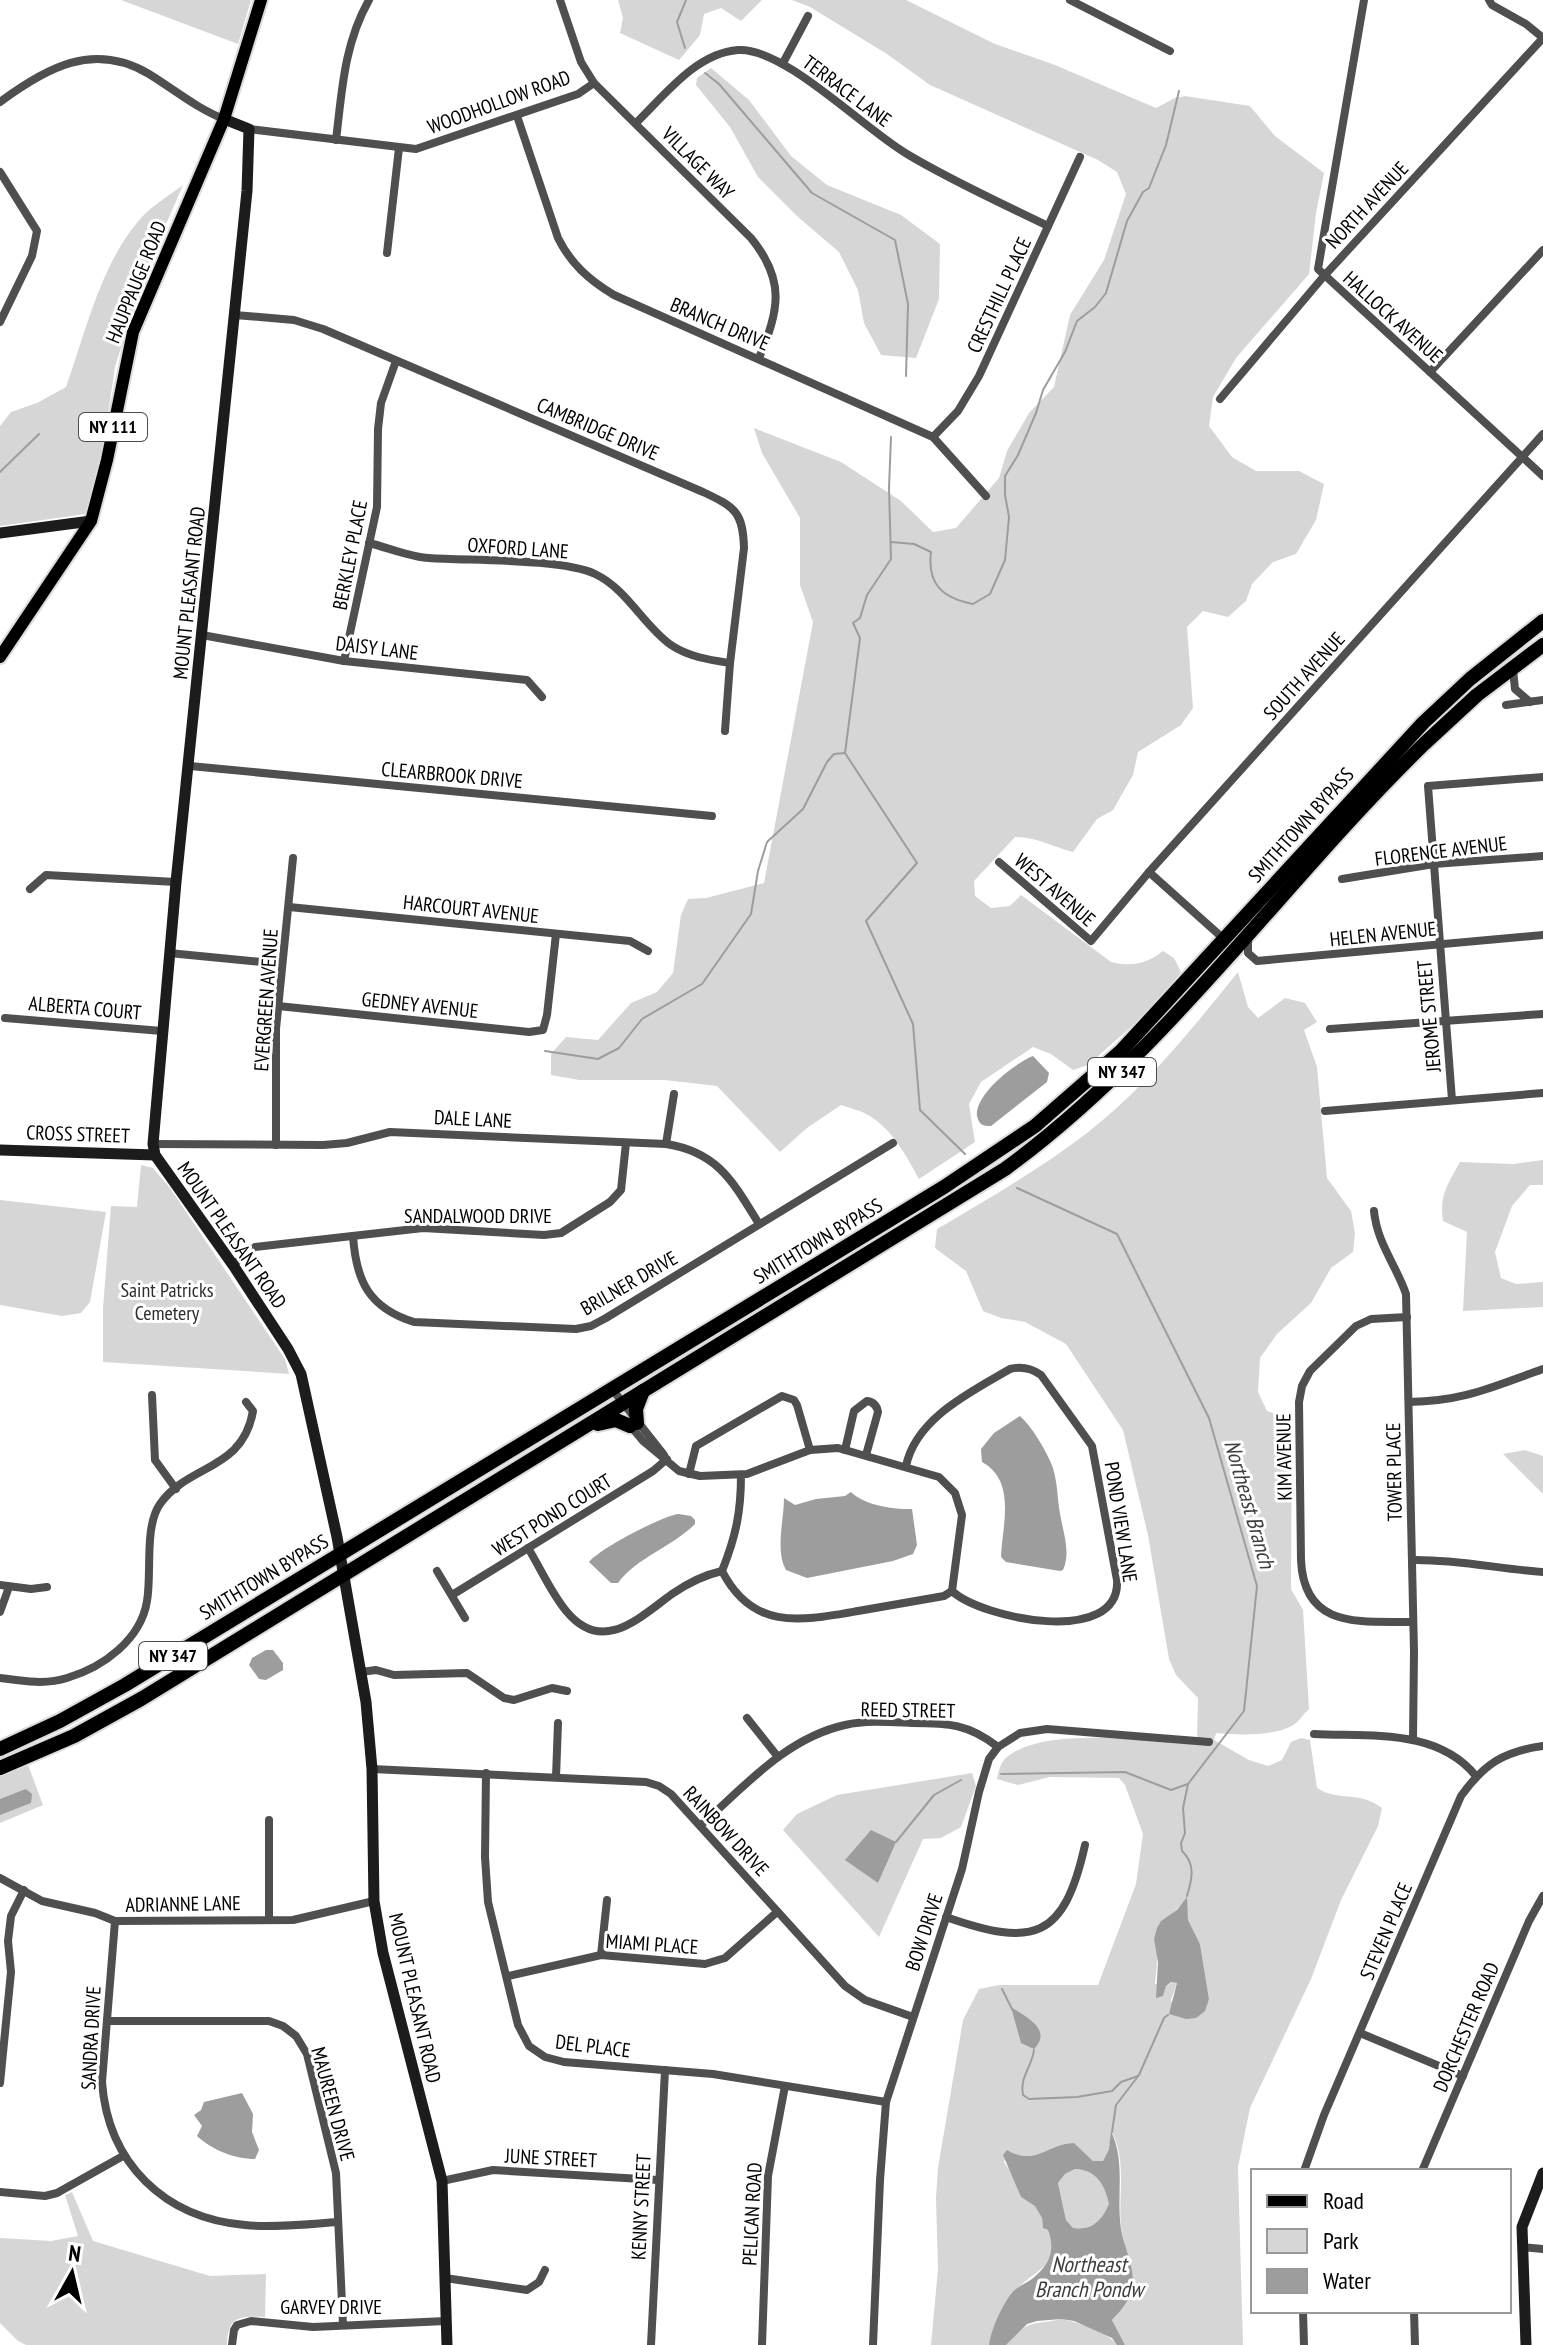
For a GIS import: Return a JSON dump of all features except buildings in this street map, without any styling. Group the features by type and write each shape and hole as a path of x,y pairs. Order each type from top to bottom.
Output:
{"highway":[{"name":"SMITHTOWN BYPASS","path":"0,1749 104,1698 1020,1138 1108,1064 1423,723 1478,672 1543,621"},
{"name":"SMITHTOWN BYPASS","path":"0,1768 96,1725 345,1576 927,1218 1037,1146 1128,1065 1408,759 1477,695 1543,645"},
{"path":"582,1428 616,1420 634,1425 643,1391"}],"main road":[{"name":"HAUPPAUGE ROAD","path":"0,657 91,521 133,332 224,119 261,0"}],"street":[{"path":"336,140 346,58 352,34 369,0"},
{"name":"VILLAGE WAY","path":"560,0 581,62 594,83 764,254 774,274 776,308 773,326 759,358"},
{"path":"1070,0 1170,51"},
{"name":"HALLOCK AVENUE","path":"1364,0 1318,269 1543,476"},
{"path":"1489,0 1543,38"},
{"path":"783,63 808,16"},
{"name":"NORTH AVENUE","path":"1220,399 1324,276 1543,38"},
{"name":"TERRACE LANE","path":"636,123 705,60 721,53 753,50 783,63 904,152 1048,226"},
{"path":"0,102 58,65 83,59 116,60 146,72 188,101 224,119"},
{"name":"WOODHOLLOW ROAD","path":"224,119 249,129 416,149 578,94 594,83"},
{"name":"BRANCH DRIVE","path":"517,116 558,238 577,268 592,282 614,295 933,437 986,496"},
{"name":"MOUNT PLEASANT ROAD","path":"249,129 247,191 169,953 154,1150 299,1367 341,1554 361,1672 372,1769 374,1901 383,1953 442,2181 447,2345"},
{"path":"387,253 399,148"},
{"name":"CRESTHILL PLACE","path":"933,437 958,411 979,376 1080,157"},
{"path":"0,172 37,231 37,244 0,322"},
{"path":"1430,372 1543,250"},
{"name":"CAMBRIDGE DRIVE","path":"235,315 294,320 323,329 703,492 726,503 739,514 744,531 744,548 725,731"},
{"name":"BERKLEY PLACE","path":"344,661 377,507 381,403 396,361"},
{"name":"SOUTH AVENUE","path":"1091,941 1149,872 1543,434"},
{"path":"0,533 91,521"},
{"name":"OXFORD LANE","path":"369,543 425,558 574,567 594,573 609,583 671,645 691,655 730,663"},
{"name":"DAISY LANE","path":"202,635 344,661 527,680 542,697"},
{"path":"1513,667 1514,686 1530,702"},
{"path":"1506,705 1543,700"},
{"name":"CLEARBROOK DRIVE","path":"190,766 712,816"},
{"name":"JEROME STREET","path":"1452,1100 1428,786 1543,777"},
{"name":"FLORENCE AVENUE","path":"1342,879 1434,864 1543,856"},
{"name":"EVERGREEN AVENUE","path":"276,1145 278,1006 293,858"},
{"name":"WEST AVENUE","path":"999,862 1091,941"},
{"path":"1149,872 1225,940"},
{"path":"30,889 46,875 176,882"},
{"name":"HARCOURT AVENUE","path":"289,907 630,941 648,951"},
{"name":"GEDNEY AVENUE","path":"278,1006 529,1032 543,1030 556,934"},
{"name":"HELEN AVENUE","path":"1248,934 1248,953 1257,961 1543,935"},
{"path":"169,953 282,964"},
{"path":"1330,1029 1543,1014"},
{"name":"ALBERTA COURT","path":"5,1018 162,1031"},
{"path":"1325,1111 1543,1093"},
{"path":"666,1144 674,1094"},
{"name":"DALE LANE","path":"154,1150 347,1143 390,1132 666,1144 713,1161 731,1179 759,1224"},
{"name":"SANDALWOOD DRIVE","path":"233,1265 255,1247 423,1228 544,1235 561,1233 610,1202 621,1190 626,1143"},
{"name":"BRILNER DRIVE","path":"353,1236 361,1280 377,1302 398,1317 414,1322 563,1330 591,1326 893,1143"},
{"name":"CROSS STREET","path":"0,1150 154,1150"},
{"name":"TOWER PLACE","path":"1374,1211 1376,1233 1406,1294 1413,1739"},
{"name":"KIM AVENUE","path":"1407,1317 1371,1319 1356,1326 1310,1371 1302,1386 1299,1402 1301,1560 1306,1589 1314,1603 1328,1613 1346,1620 1413,1622"},
{"name":"POND VIEW LANE","path":"906,1466 915,1441 949,1407 1017,1367 1041,1375 1092,1446 1117,1580 1117,1591 1110,1606 1093,1616 1045,1622 968,1603 952,1591"},
{"path":"1409,1402 1461,1398 1543,1369"},
{"path":"610,1390 634,1425 679,1471 741,1475 810,1450 845,1450 939,1477 949,1484 959,1503 962,1515 952,1591 944,1596 809,1620 790,1619 769,1616 749,1606 722,1571"},
{"path":"152,1395 155,1460 176,1489"},
{"path":"689,1474 696,1446 782,1396 794,1400 797,1405 810,1450"},
{"path":"845,1450 854,1411 867,1401 876,1406 878,1412 866,1455"},
{"path":"0,1678 26,1681 67,1678 93,1666 127,1643 136,1633 147,1599 154,1518 160,1504 176,1489 233,1452 250,1426 253,1411 246,1402"},
{"name":"WEST POND COURT","path":"452,1595 653,1471 667,1459"},
{"path":"528,1548 560,1602 574,1619 594,1630 608,1632 634,1623 692,1582 722,1571 736,1536 741,1475"},
{"path":"1412,1560 1456,1560 1483,1567 1543,1572"},
{"path":"437,1571 465,1618"},
{"path":"0,1612 4,1586 47,1587"},
{"path":"361,1672 376,1670 394,1675 467,1673 504,1698 514,1700 552,1688 567,1691"},
{"path":"747,1718 778,1757"},
{"name":"REED STREET","path":"701,1825 778,1757 812,1736 844,1725 870,1722 960,1725 980,1732 998,1747"},
{"path":"556,1777 558,1723"},
{"path":"998,1747 1020,1733 1047,1729 1209,1742"},
{"path":"1314,1734 1413,1739 1447,1750 1476,1776"},
{"name":"STEVEN PLACE","path":"1305,2169 1324,2115 1461,1796 1476,1776 1503,1756 1543,1746"},
{"name":"BOW DRIVE","path":"873,2345 886,2102 962,1869 983,1774 998,1747"},
{"name":"RAINBOW DRIVE","path":"372,1769 646,1782 659,1786 701,1825 845,1986 865,2000 913,2017"},
{"name":"DEL PLACE","path":"486,1773 485,1879 488,1902 518,2025 529,2046 545,2057 564,2062 713,2074 886,2102"},
{"path":"269,1820 269,1919"},
{"path":"946,1917 980,1929 1009,1934 1030,1933 1048,1926 1060,1915 1071,1894 1085,1845"},
{"name":"ADRIANNE LANE","path":"0,1878 42,1901 95,1913 115,1921 293,1920 374,1901"},
{"path":"0,2083 11,1972 8,1941 11,1916 24,1890"},
{"name":"DORCHESTER ROAD","path":"1423,2169 1529,1921 1543,1896"},
{"path":"601,1955 607,1900"},
{"name":"MIAMI PLACE","path":"508,1976 601,1955 705,1964 725,1958 777,1912"},
{"name":"SANDRA DRIVE","path":"115,1921 102,2082 104,2107 123,2156 142,2179 162,2195 190,2212 215,2220 247,2226 338,2222"},
{"name":"MAUREEN DRIVE","path":"108,2021 269,2021 283,2026 296,2036 307,2054 336,2173 343,2325"},
{"path":"1360,2033 1463,2076"},
{"name":"KENNY STREET","path":"651,2345 665,2070"},
{"name":"PELICAN ROAD","path":"762,2345 768,2176 785,2086"},
{"path":"0,2192 45,2196 57,2193 123,2156"},
{"name":"JUNE STREET","path":"442,2181 493,2170 658,2180"},
{"path":"1526,2345 1522,2227 1543,2173"},
{"path":"1522,2247 1543,2249"},
{"path":"445,2278 527,2290 539,2282 545,2270"},
{"path":"1303,2313 1304,2345"},
{"path":"1414,2313 1415,2345"},
{"name":"GARVEY DRIVE","path":"232,2345 234,2330 243,2322 313,2327 446,2321"}],"green space":[{"path":"121,0 251,0 238,44"},
{"path":"618,0 762,0 741,21 721,8 704,14 700,35 679,60 620,33 623,18"},
{"path":"792,0 906,0 995,44 1055,65 1156,108 1185,96 1250,106 1275,136 1324,173 1309,274 1236,358 1213,397 1209,426 1232,457 1256,471 1299,471 1324,484 1316,520 1296,554 1273,562 1252,584 1246,601 1228,617 1203,611 1187,627 1193,708 1181,725 1138,752 1133,775 1113,810 1097,819 1073,852 1038,840 1015,837 974,881 975,896 991,908 1010,906 1021,895 1111,962 1138,963 1163,951 1174,958 1181,972 1157,1004 1088,1065 1073,1070 1051,1054 1033,1047 981,1082 969,1104 975,1142 919,1179 903,1151 883,1126 863,1113 841,1105 807,1128 780,1152 717,1086 665,1080 579,1080 551,1075 551,1054 566,1037 598,1040 631,1003 657,992 673,973 681,915 688,899 706,898 764,883 813,622 800,585 800,518 762,453 754,428 841,462 901,501 933,532 956,528 999,478 1007,451 1029,413 1054,387 1070,315 1104,260 1126,194 1117,172 1098,160 930,85 887,54 810,7"},
{"path":"711,68 749,100 791,156 827,185 901,215 940,244 939,299 916,358 881,355 864,323 858,290 839,252 758,177 730,127 696,85 697,78"},
{"path":"183,185 143,277 115,367 102,454 86,514 0,526 0,426 11,412 37,403 66,387 103,281 123,241 146,213"},
{"path":"1238,972 1248,1007 1258,1018 1285,998 1305,1003 1317,1022 1304,1030 1317,1067 1327,1178 1351,1211 1355,1233 1353,1252 1331,1268 1311,1303 1277,1334 1260,1358 1258,1392 1267,1411 1292,1420 1291,1589 1303,1610 1309,1709 1289,1728 1257,1734 1216,1733 1214,1740 1249,1760 1268,1766 1282,1760 1291,1742 1301,1738 1310,1740 1317,1788 1365,1799 1382,1808 1378,1826 1341,1900 1311,1979 1250,2108 1238,2167 1243,2345 1125,2345 1112,2320 1126,2303 1133,2282 1121,2226 1121,2167 1112,2132 1103,2161 1093,2161 1073,2143 1026,2156 1007,2150 1004,2162 1013,2175 1021,2197 1035,2205 1043,2228 1048,2230 1051,2242 1049,2259 1007,2301 995,2323 989,2345 931,2345 938,2269 938,2168 963,2020 979,1989 1000,1985 1098,1985 1136,1884 1143,1834 1125,1785 1119,1778 1050,1777 1018,1785 997,1779 1000,1767 1007,1757 1024,1747 1045,1741 1096,1738 1191,1744 1197,1741 1198,1698 1176,1675 1169,1659 1148,1535 1123,1430 1066,1344 1025,1322 983,1311 966,1271 935,1248 937,1229 1032,1171 1108,1116 1167,1057","holes":["1186,1899 1188,1921 1200,1944 1209,1999 1196,2018 1178,2017 1171,2000 1177,1983 1166,1986 1155,1984 1161,1921 1172,1915"]},
{"path":"1543,1160 1543,1185 1530,1185 1512,1206 1495,1252 1501,1278 1516,1284 1543,1282 1543,1307 1463,1311 1467,1232 1443,1221 1442,1212 1443,1197 1452,1177 1460,1162 1513,1164"},
{"name":"Saint Patricks Cemetery","path":"141,1165 153,1168 170,1188 285,1359 289,1374 103,1362 103,1308 111,1206 137,1207"},
{"path":"0,1200 106,1212 90,1302 81,1313 62,1316 0,1305"},
{"path":"1525,1450 1543,1456 1543,1494 1503,1454"},
{"path":"28,1765 43,1805 0,1823 0,1776"},
{"path":"972,1773 976,1786 961,1827 941,1838 923,1839 879,1937 783,1830 797,1814 837,1795"},
{"path":"1075,2169 1089,2172 1098,2179 1110,2204 1099,2219 1086,2228 1073,2228 1066,2220 1058,2183 1065,2174"},
{"path":"72,2192 93,2241 210,2276 266,2274 265,2317 237,2320 230,2328 227,2345 26,2345 18,2341 0,2323 0,2238 51,2241 78,2236 65,2195"},
{"path":"1061,2319 1100,2332 1117,2345 1006,2345 1026,2327"}],"water":[{"path":"1033,1056 1049,1073 1047,1082 991,1126 982,1124 977,1116 982,1099 1016,1065"},
{"path":"1020,1416 1041,1444 1054,1474 1066,1547 1065,1563 1060,1571 1006,1562 1001,1557 1004,1492 993,1470 982,1462 981,1449 994,1433"},
{"path":"851,1492 880,1506 912,1509 917,1545 913,1554 893,1561 807,1578 786,1570 781,1554 784,1498 795,1505 845,1496"},
{"path":"678,1514 691,1516 695,1524 634,1566 618,1583 611,1583 589,1562 630,1534"},
{"path":"266,1650 273,1650 283,1663 283,1670 266,1680 259,1679 249,1665 252,1658"},
{"path":"26,1789 32,1794 31,1803 0,1815 0,1799"},
{"path":"871,1830 896,1842 878,1883 845,1860"},
{"path":"1187,1897 1188,1920 1200,1944 1209,1999 1205,2011 1196,2018 1186,2019 1169,2014 1177,1983 1171,1982 1163,1996 1156,1998 1158,1962 1154,1939 1161,1921 1177,1910"},
{"path":"1011,2007 1030,2019 1039,2030 1041,2035 1034,2049 1021,2043"},
{"path":"242,2093 253,2114 252,2132 259,2150 255,2159 224,2153 197,2136 202,2126 194,2115 201,2110 204,2102"},
{"name":"Northeast Branch Pondw","path":"1111,2131 1118,2155 1121,2229 1133,2277 1128,2299 1112,2320 1125,2345 1117,2345 1112,2338 1074,2321 1061,2319 1027,2324 1006,2345 989,2345 994,2325 1008,2299 1015,2289 1043,2269 1051,2251 1048,2230 1043,2228 1042,2218 1035,2206 1021,2197 1003,2155 1007,2150 1017,2155 1034,2155 1074,2143 1093,2161 1103,2161 1109,2149","holes":["1075,2169 1098,2179 1109,2204 1096,2223 1086,2228 1073,2228 1066,2220 1058,2183 1065,2174"]}],"waterway":[{"name":"Northeast Branch","path":"685,48 677,22 686,0"},
{"name":"Northeast Branch","path":"705,73 719,84 812,193 895,240 908,304 906,376"},
{"path":"891,542 914,544 931,552 932,573 945,594 973,604 990,594 1005,560 1009,517 1005,476 1018,455 1043,390 1065,352 1077,321 1095,307 1106,293 1127,221 1143,192 1149,188 1166,145 1179,91"},
{"path":"0,472 39,434"},
{"name":"Northeast Branch","path":"891,437 891,559 867,595 860,618 853,623 860,638 845,753 917,863 866,921 913,1024 920,1110 965,1154"},
{"path":"545,1051 598,1059 619,1048 642,1019 702,984 751,914 758,871 767,842 803,809 834,754 845,753"},
{"name":"Northeast Branch","path":"1017,1188 1117,1234 1209,1418 1257,1586 1244,1711 1188,1784 1183,1808 1185,1833 1181,1843 1191,1867 1187,1896"},
{"path":"1001,1774 1125,1772 1171,1790 1188,1784"},
{"path":"896,1842 934,1795 961,1780"},
{"path":"1002,1989 1012,2009"},
{"name":"Northeast Branch","path":"1112,2132 1116,2105 1139,2075 1168,2015"},
{"path":"1034,2050 1022,2089 1023,2095 1029,2099 1077,2097 1112,2091 1121,2082 1138,2076"}]}
